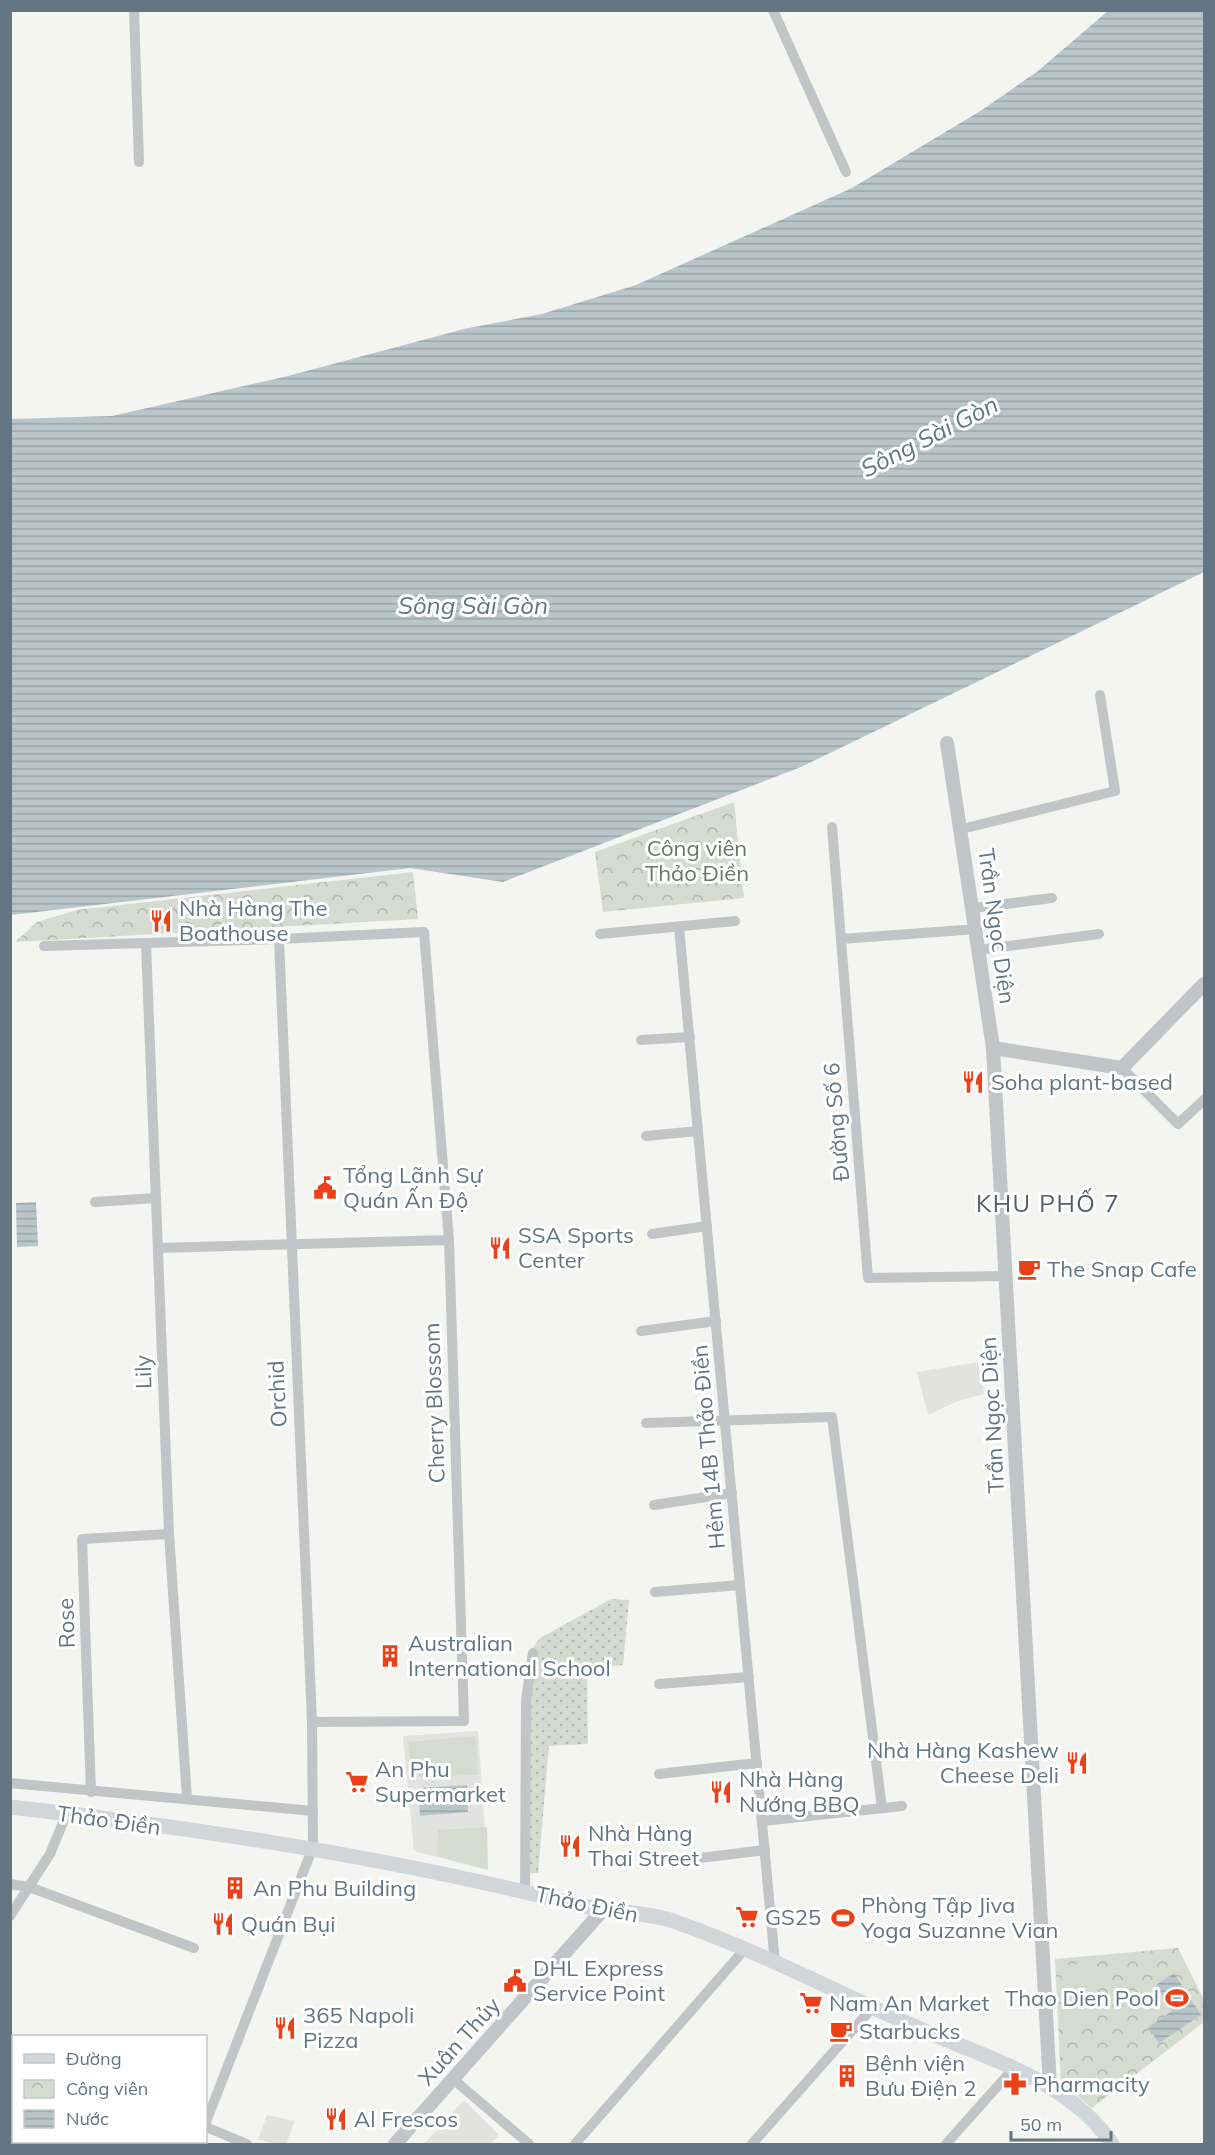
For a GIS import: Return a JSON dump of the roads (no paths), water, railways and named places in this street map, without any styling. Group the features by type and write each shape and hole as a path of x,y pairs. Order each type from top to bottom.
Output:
{"main road":[{"name":"Thảo Điền","path":"10,1808 66,1813 313,1847 525,1892 602,1911 673,1920 775,1963 1050,2087 1092,2119 1112,2145"}],"street":[{"path":"134,10 139,162"},
{"path":"773,10 846,172"},
{"path":"962,829 1115,791 1100,695"},
{"name":"Trần Ngọc Diện","path":"947,743 974,908 993,1048 1050,2087"},
{"name":"Đường Số 6","path":"832,827 868,1278 1005,1276"},
{"path":"974,908 1052,898"},
{"path":"600,934 735,921"},
{"name":"Hẻm 14B Thảo Điền","path":"679,927 775,1963"},
{"path":"841,939 977,929"},
{"name":"Cherry Blossom","path":"279,939 424,932 449,1240 464,1721 312,1722"},
{"path":"978,950 1099,934"},
{"path":"44,946 279,939"},
{"name":"Orchid","path":"279,939 290,1244 312,1722 313,1847"},
{"name":"Lily","path":"146,944 169,1534 187,1798"},
{"path":"1122,1068 1204,984"},
{"path":"640,1040 690,1037"},
{"path":"993,1048 1122,1068 1178,1124 1204,1100"},
{"path":"646,1136 698,1131"},
{"path":"95,1202 156,1198"},
{"path":"652,1234 707,1226"},
{"path":"158,1248 449,1240"},
{"path":"641,1331 716,1321"},
{"path":"646,1423 832,1417 882,1808"},
{"path":"654,1505 732,1493"},
{"name":"Rose","path":"91,1792 82,1539 169,1534"},
{"path":"655,1592 740,1586"},
{"path":"525,1892 526,1700 532,1653"},
{"path":"659,1684 749,1677"},
{"path":"659,1774 757,1763"},
{"path":"10,1783 313,1811"},
{"path":"762,1821 902,1806"},
{"path":"10,1916 50,1854 66,1813"},
{"path":"207,2119 313,1847"},
{"path":"684,1860 765,1850"},
{"path":"10,1884 29,1887 194,1948"},
{"name":"Xuân Thủy","path":"395,2145 602,1911"},
{"path":"575,2145 744,1950"},
{"path":"752,2145 873,2007"},
{"path":"946,2145 1013,2069"},
{"path":"453,2079 529,2145"},
{"path":"207,2127 247,2145"}],"water":[{"name":"Sông Sài Gòn","path":"1109,10 1204,11 1204,572 801,767 503,882 410,868 11,915 11,419 112,416 288,376 464,329 542,314 636,285 852,188 982,110 1038,71"},
{"path":"36,1202 38,1246 17,1247 16,1203"},
{"path":"467,1785 468,1812 420,1816 418,1788"},
{"name":"Thao Dien Pool","path":"1174,1973 1201,2015 1159,2043 1148,2027 1172,2011 1156,1985"}],"place":[{"name":"Nhà Hàng The Boathouse","path":"161,921"},
{"name":"Soha plant-based","path":"973,1082"},
{"name":"Tổng Lãnh Sự Quán Ấn Độ","path":"325,1188"},
{"name":"SSA Sports Center","path":"500,1248"},
{"name":"The Snap Cafe","path":"1029,1269"},
{"name":"Australian International School","path":"390,1656"},
{"name":"Nhà Hàng Kashew Cheese Deli","path":"1077,1763"},
{"name":"An Phu Supermarket","path":"357,1782"},
{"name":"Nhà Hàng Nướng BBQ","path":"721,1792"},
{"name":"Nhà Hàng Thai Street","path":"570,1846"},
{"name":"An Phu Building","path":"235,1888"},
{"name":"GS25","path":"747,1917"},
{"name":"Phòng Tập Jiva Yoga Suzanne Vian","path":"843,1918"},
{"name":"Quán Bụi","path":"223,1924"},
{"name":"DHL Express Service Point","path":"515,1981"},
{"name":"Thao Dien Pool","path":"1177,1998"},
{"name":"Nam An Market","path":"811,2003"},
{"name":"365 Napoli Pizza","path":"285,2028"},
{"name":"Starbucks","path":"841,2031"},
{"name":"Bệnh viện Bưu Điện 2","path":"847,2076"},
{"name":"Pharmacity","path":"1015,2084"},
{"name":"Al Frescos","path":"336,2119"}],"district":[{"name":"KHU PHỐ 7","path":"1048,1203"}],"park label":[{"name":"Công viên Thảo Điền","path":"697,860"}]}
